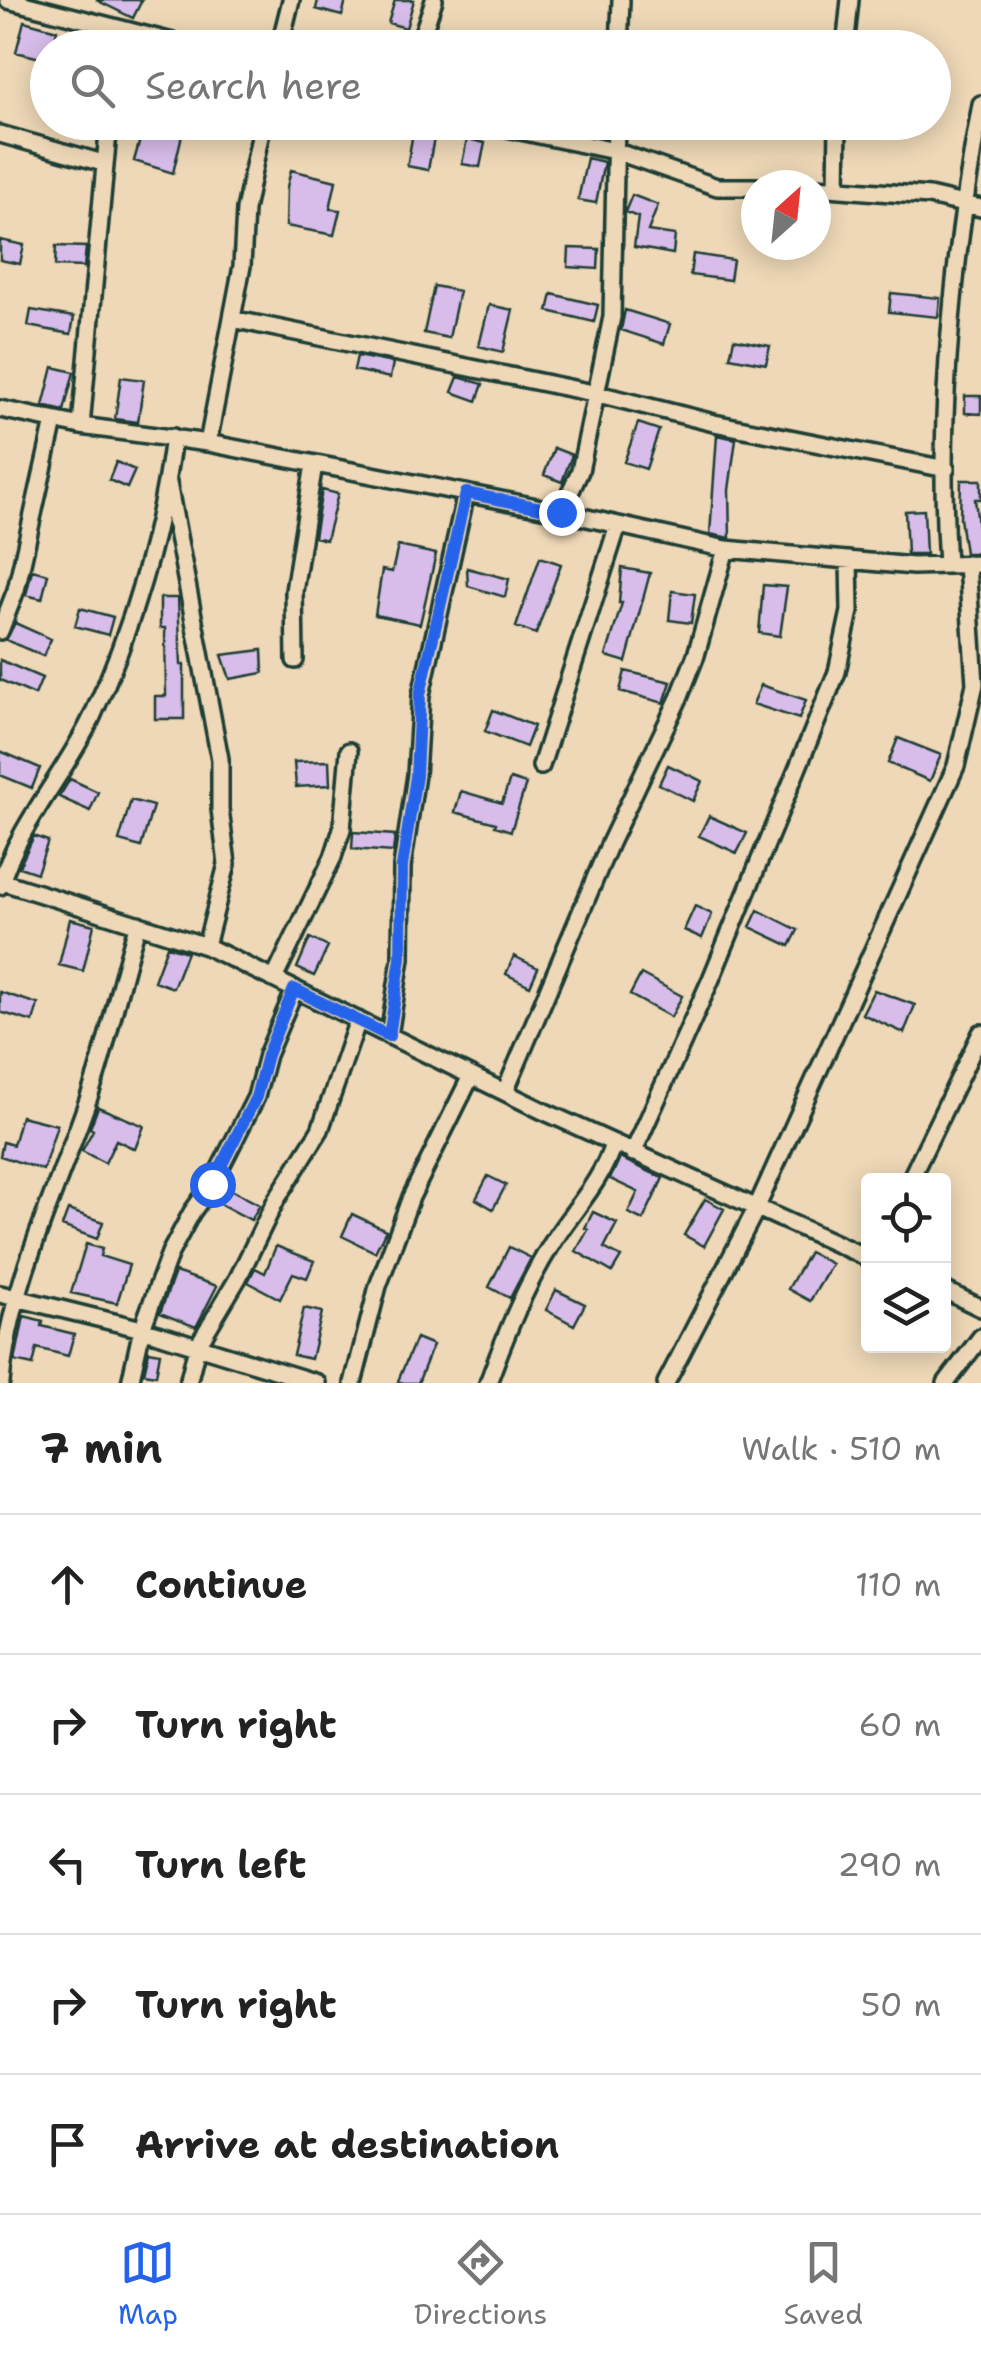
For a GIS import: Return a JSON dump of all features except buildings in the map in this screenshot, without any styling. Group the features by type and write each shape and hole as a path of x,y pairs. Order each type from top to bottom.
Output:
{"street":[{"path":"0,10 5,0 46,5 126,30"},
{"path":"284,30 291,0"},
{"path":"424,30 434,0"},
{"path":"620,30 621,0"},
{"path":"847,30 850,0"},
{"path":"948,565 946,469 951,334 962,204 981,104"},
{"path":"0,134 103,163"},
{"path":"81,426 106,140"},
{"path":"208,443 242,266 245,210 259,140"},
{"path":"563,140 615,151 716,187 741,186"},
{"path":"561,512 580,470 612,317 615,140"},
{"path":"837,188 838,140"},
{"path":"831,188 929,196 981,208"},
{"path":"232,319 946,469"},
{"path":"0,409 81,426 208,443 561,512 726,549 849,560 974,564 975,684 956,766 756,1209 666,1383"},
{"path":"0,631 16,590 54,421"},
{"path":"173,437 168,479 134,606 91,719 34,815 0,883 206,946 633,1153 861,1255"},
{"path":"296,660 294,592 314,464"},
{"path":"168,479 220,759 220,809 227,864 206,946"},
{"path":"389,1036 401,958 402,867 416,776 420,695 466,493"},
{"path":"541,766 618,525"},
{"path":"504,1092 610,843 679,698 696,655 726,549"},
{"path":"633,1153 711,979 837,672 850,611 849,560"},
{"path":"274,979 338,843 349,751"},
{"path":"1,1383 3,1355 18,1298 97,1072 138,924"},
{"path":"130,1383 142,1329 170,1253 212,1184 256,1097 267,1055 294,989"},
{"path":"188,1383 197,1347 238,1278 276,1200 320,1130 358,1020"},
{"path":"913,1173 981,1032"},
{"path":"353,1383 378,1286 411,1198 471,1076"},
{"path":"488,1383 522,1299 554,1241 606,1166 614,1144"},
{"path":"951,1293 981,1308"},
{"path":"0,1294 142,1329 317,1383"},
{"path":"946,1383 981,1336"}],"route":[{"path":"212,1184 256,1097 267,1055 294,989 389,1036 401,958 402,867 416,776 420,695 466,493 561,512"}]}
